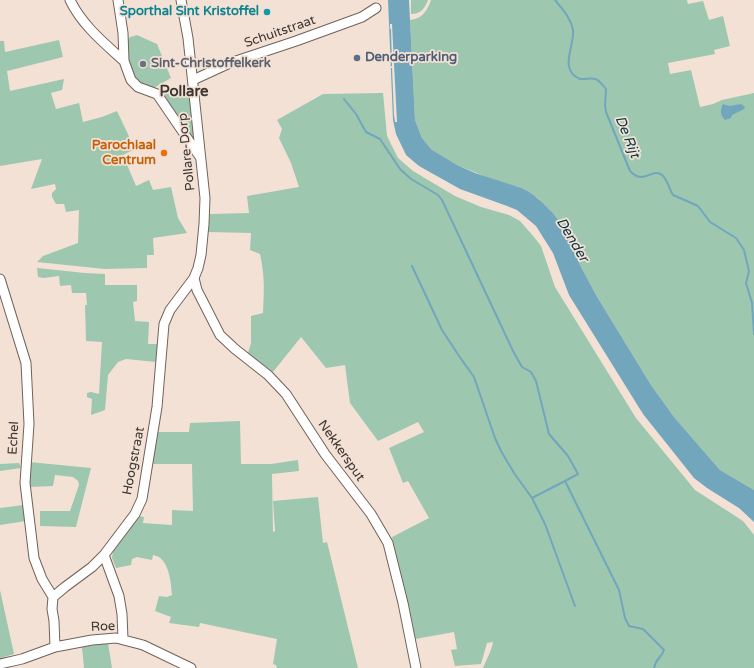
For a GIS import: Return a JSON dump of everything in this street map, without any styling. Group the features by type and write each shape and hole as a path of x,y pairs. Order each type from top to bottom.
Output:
{"street":[{"path":"70,0 77,14 92,31 124,61"},
{"path":"118,0 123,34 124,61 131,80 138,87 157,94 201,159"},
{"name":"Pollare-Dorp","path":"180,0 188,38 205,198 201,255 194,278"},
{"name":"Schuitstraat","path":"193,80 230,63 296,42 362,17 376,8"},
{"name":"Hoogstraat","path":"53,597 92,567 104,555 135,514 142,499 157,407 164,324 170,310 194,278"},
{"name":"Nekkersput","path":"194,278 197,290 220,335 268,375 286,394 325,454 371,514 388,543 403,603 416,668"},
{"name":"Echel","path":"0,279 26,362 29,424 25,483 34,558 42,579 53,597"},
{"name":"Roe","path":"0,664 22,659 55,647 108,638 124,639 119,596 104,555"},
{"path":"53,597 52,609 55,647"},
{"path":"124,639 143,645 191,668"}],"green space":[{"path":"411,0 428,0 422,10 411,14"},
{"path":"431,0 687,0 688,4 703,1 709,20 723,16 730,46 714,50 715,54 668,63 670,74 691,70 700,107 722,100 754,93 754,490 720,470 674,417 651,385 596,295 578,261 564,228 553,213 538,198 457,165 432,150 422,138 415,120 410,20 418,18 424,14"},
{"path":"137,35 157,44 171,78 150,90 139,85 128,66 128,40 130,37"},
{"path":"59,40 63,57 7,71 10,91 64,79 62,90 51,93 56,109 79,103 83,122 117,111 135,149 123,155 136,186 149,180 153,190 171,187 178,218 187,233 153,238 154,255 147,255 147,268 105,269 37,262 43,256 78,243 79,210 66,212 64,204 56,204 52,197 52,193 56,189 55,184 31,189 42,159 0,166 0,41 4,41 5,52"},
{"path":"190,86 195,142 166,100 164,94"},
{"path":"383,93 387,136 398,158 413,171 455,196 481,207 509,215 520,221 541,246 555,287 636,418 695,490 743,521 754,535 754,668 483,668 493,642 487,643 481,664 455,666 451,650 457,649 454,632 415,639 392,537 429,518 408,481 403,483 389,448 424,432 418,422 378,441 350,403 345,365 326,368 301,337 273,372 248,353 251,343 251,316 263,313 264,290 260,254 250,250 251,233 208,232 210,214 249,213 247,196 299,187 291,163 279,138 282,129 277,120 323,94"},
{"path":"37,268 105,274 105,285 137,285 137,301 133,302 135,321 149,322 148,344 159,344 156,362 126,359 118,362 108,375 105,410 91,415 92,399 87,397 87,393 91,392 99,394 102,342 86,341 86,293 72,293 71,285 60,286 59,276 44,278 38,277"},
{"path":"240,421 241,464 271,464 298,460 299,471 272,474 273,532 275,531 273,501 318,497 323,543 327,542 358,668 277,668 276,665 273,664 277,639 200,623 199,627 169,623 171,617 155,611 159,596 167,597 172,595 168,571 163,560 153,555 152,560 137,557 132,559 131,565 116,568 112,558 113,551 137,516 144,517 143,523 172,525 172,510 193,511 192,464 152,464 157,432 189,432 190,423"},
{"path":"29,462 91,468 76,527 40,526 40,511 70,511 79,485 78,481 73,477 55,475 53,486 29,487"},
{"path":"19,463 21,468 0,471 0,464"},
{"path":"24,505 26,521 0,525 0,508"},
{"path":"0,590 14,654 0,658"},
{"path":"108,643 112,668 84,668 82,647"}],"water":[{"path":"388,0 409,0 415,120 422,138 432,150 457,165 529,192 553,213 564,228 578,261 596,295 651,385 674,417 720,470 754,490 754,522 739,508 694,478 643,414 569,295 553,253 536,226 517,210 460,189 419,166 406,155 396,134 393,120"},
{"path":"723,104 730,106 741,104 745,107 732,115 731,118 725,120 721,112"}],"pier":[{"path":"390,24 392,24 397,122 395,122 394,115 392,68 388,68 392,66"}],"waterway":[{"name":"De Rijt","path":"555,0 568,18 573,30 569,57 570,70 573,75 580,79 592,78 597,80 606,89 606,112 630,171 640,177 655,173 662,175 666,179 673,195 698,206 710,222 736,238 744,250 749,271 746,283 752,303 754,334"},
{"path":"344,99 356,114 366,132 380,139 400,169 411,179 438,195 442,200 514,353 522,367 531,372 536,381 549,434 568,456 578,474 565,481 619,590 625,618 629,626 643,629 664,650 654,668"},
{"path":"412,266 442,330 474,377 495,438 514,473 532,498 565,481"},
{"path":"532,498 545,524 575,606"}],"place":[{"name":"Sporthal Sint Kristoffel","path":"267,12"},
{"name":"Denderparking","path":"357,58"},
{"name":"Sint-Christoffelkerk","path":"143,64"},
{"name":"Parochiaal Centrum","path":"164,153"}],"district":[{"name":"Pollare","path":"184,92"}],"water label":[{"name":"Dender","path":"572,240"}]}
